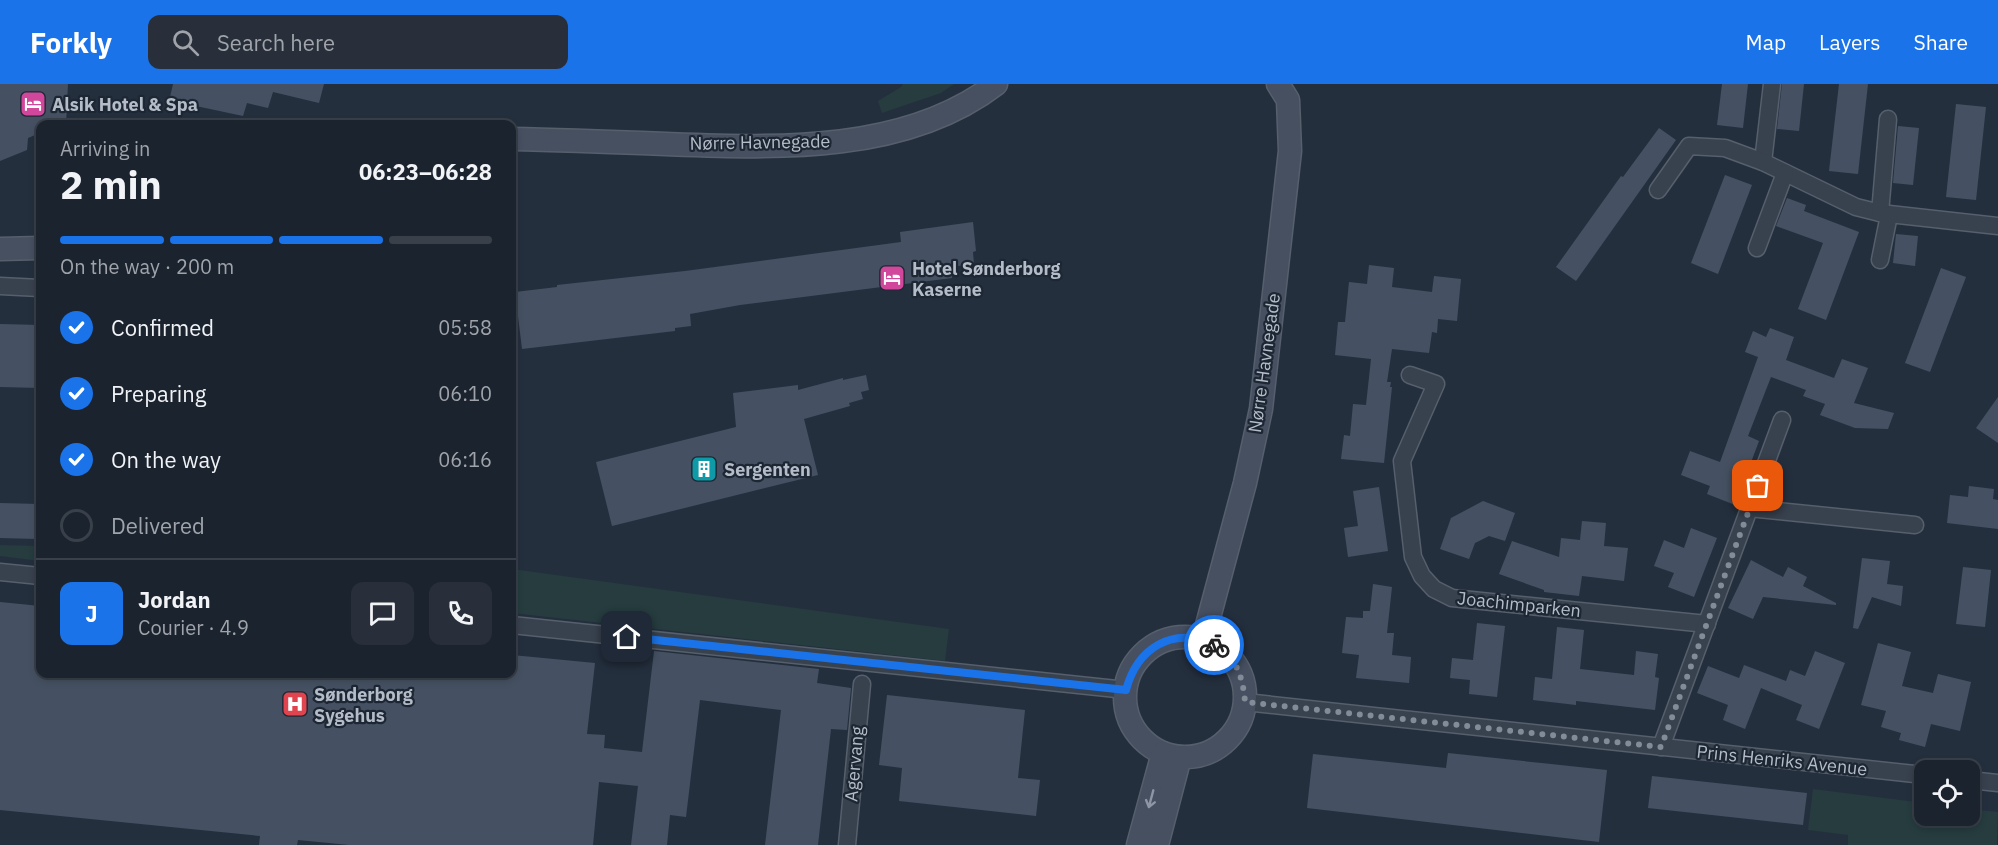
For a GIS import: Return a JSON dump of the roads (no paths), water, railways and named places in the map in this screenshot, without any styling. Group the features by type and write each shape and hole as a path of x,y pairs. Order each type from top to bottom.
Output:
{"street":[{"name":"Nørre Havnegade","path":"516,139 745,147 820,143 886,134 914,127 941,117 983,94 996,84"},
{"name":"Nørre Havnegade","path":"1203,640 1245,483 1261,409 1290,151 1288,100 1278,84"},
{"path":"1763,162 1772,84"},
{"path":"1880,260 1885,214 1888,118"},
{"path":"1658,190 1689,146 1725,148 1763,162 1856,207 1885,214 1998,226"},
{"path":"1756,248 1785,173"},
{"path":"0,249 36,248"},
{"path":"0,286 36,288"},
{"name":"Joachimparken","path":"1410,375 1436,384 1402,461 1413,557 1422,576 1434,589 1452,598 1707,624"},
{"path":"1661,747 1782,420"},
{"path":"1749,508 1916,525"},
{"path":"0,572 36,576"},
{"path":"516,625 1126,690"},
{"path":"1185,637 1203,640 1221,649 1235,664 1244,682 1245,702 1241,721 1231,737 1216,749 1199,756 1171,755 1146,743 1134,728 1126,710 1126,690 1130,674 1139,659 1152,648 1168,640 1185,637"},
{"name":"Agervang","path":"847,845 862,684"},
{"name":"Prins Henriks Avenue","path":"1245,702 1914,774"},
{"path":"1138,845 1171,755"},
{"path":"1157,845 1171,755"},
{"path":"1980,781 1998,783"}],"place":[{"name":"Alsik Hotel & Spa","path":"33,104"},
{"name":"Hotel Sønderborg Kaserne","path":"892,278"},
{"name":"Sergenten","path":"704,469"},
{"name":"Sønderborg Sygehus","path":"295,704"}]}
